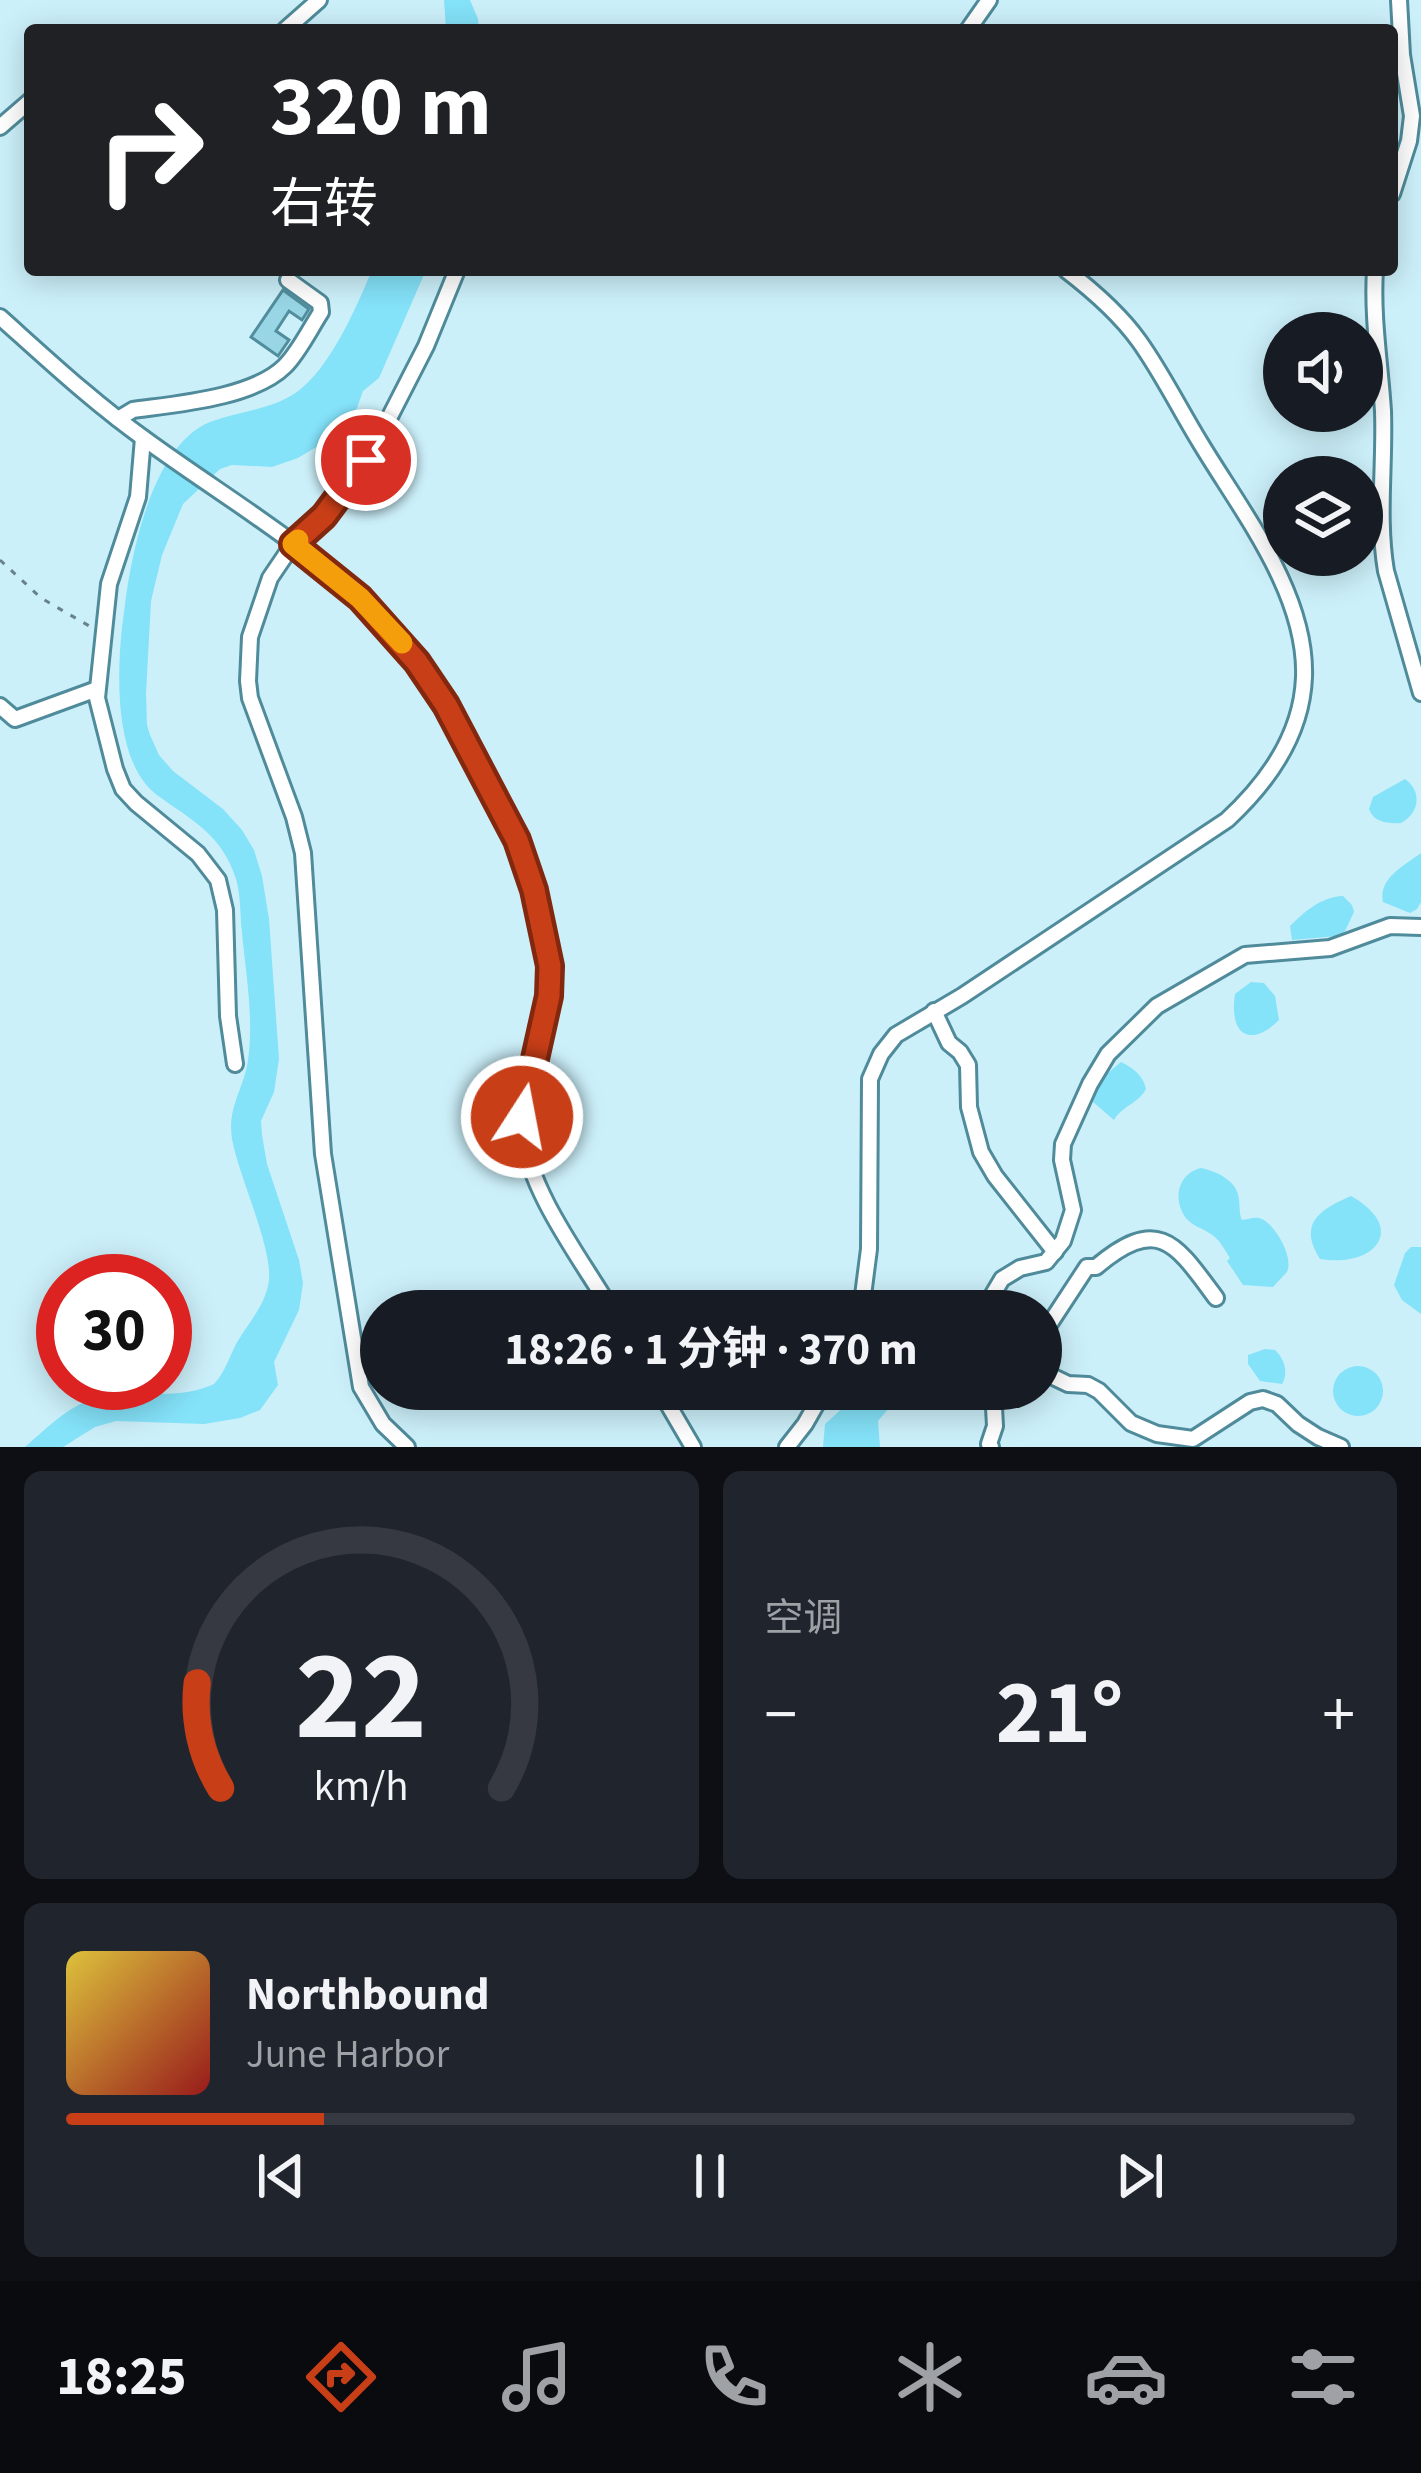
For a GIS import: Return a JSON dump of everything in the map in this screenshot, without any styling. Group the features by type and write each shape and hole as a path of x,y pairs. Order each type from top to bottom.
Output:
{"street":[{"path":"292,24 319,0"},
{"path":"1398,176 1412,116 1399,0"},
{"path":"0,128 24,106"},
{"path":"407,1447 383,1424 361,1387 323,1154 304,853 255,715 248,681 250,637 270,578 293,544 324,516 366,460 426,346 455,276"},
{"path":"865,1290 869,1079 881,1054 896,1035 1227,820 1272,768 1295,724 1302,694 1300,638 1277,570 1139,341 1073,276"},
{"path":"1375,276 1382,411 1382,551 1421,693"},
{"path":"118,419 133,410 239,390 283,368 321,312 320,303 288,280"},
{"path":"0,317 118,419 360,598 417,662 446,705 517,840 534,890 550,966 549,996 524,1101 525,1148 544,1198 599,1290"},
{"path":"145,440 138,497 109,584 97,689 123,789 198,854 218,880 225,910 228,1016 235,1064"},
{"path":"3,712 15,719 30,716 97,689"},
{"path":"996,1290 1020,1268 1042,1264 1063,1241 1073,1210 1063,1144 1090,1084 1126,1034 1171,996 1245,955 1330,948 1390,926 1421,927"},
{"path":"934,1011 949,1043 968,1065 969,1107 981,1152 1055,1252"},
{"path":"1062,1305 1087,1267 1096,1267 1132,1242 1165,1242 1182,1253 1216,1298"},
{"path":"1062,1381 1099,1391 1131,1423 1157,1434 1193,1438 1250,1402 1263,1399 1341,1447"},
{"path":"671,1410 693,1447"},
{"path":"788,1447 814,1410"},
{"path":"991,1447 994,1410"}],"path":[{"path":"0,560 41,598 103,634"}],"water":[{"path":"444,0 470,0 478,24 446,24"},
{"path":"369,276 423,276 379,378 363,391 357,408 331,438 272,467 220,469 183,504 162,555 151,601 146,694 150,735 173,771 223,809 242,830 262,876 269,919 279,1059 274,1092 261,1121 262,1135 303,1283 299,1310 274,1362 278,1385 260,1410 240,1418 204,1424 116,1421 95,1427 63,1447 25,1447 71,1410 192,1410 192,1391 214,1384 267,1289 269,1266 231,1128 248,1060 250,1029 238,886 214,839 157,795 131,758 120,706 122,627 140,529 174,453 190,434 210,422 293,395 334,348"},
{"path":"1405,779 1416,795 1412,813 1401,823 1374,817 1369,809 1373,797"},
{"path":"1421,853 1417,909 1410,913 1383,902 1388,879"},
{"path":"1343,896 1354,912 1345,931 1338,936 1292,940 1290,926 1302,915 1321,902"},
{"path":"1251,982 1264,983 1275,996 1279,1020 1250,1035 1238,1027 1234,1008 1235,994"},
{"path":"1121,1062 1137,1072 1146,1089 1114,1120 1093,1102 1102,1078"},
{"path":"1201,1168 1235,1188 1242,1220 1262,1219 1277,1234 1288,1266 1273,1287 1243,1285 1219,1242 1185,1217 1180,1187 1187,1175"},
{"path":"1351,1196 1378,1221 1378,1243 1356,1258 1320,1259 1313,1246 1312,1227 1322,1212"},
{"path":"1411,1247 1421,1247 1421,1314 1402,1300 1394,1285"},
{"path":"1275,1350 1283,1361 1282,1384 1260,1381 1248,1364 1248,1355"},
{"path":"1358,1366 1376,1373 1383,1391 1376,1409 1358,1416 1340,1409 1333,1391 1340,1373"},
{"path":"840,1410 887,1410 878,1421 880,1447 823,1447 825,1424"}],"building":[{"path":"283,290 309,309 302,320 289,311 276,331 289,340 278,356 251,337"}],"slow traffic":[{"path":"298,540 293,544 360,598 402,643"}],"route":[{"path":"366,460 324,516 293,544 360,598 417,662 446,705 517,840 534,890 550,966 549,996 522,1117"}]}
